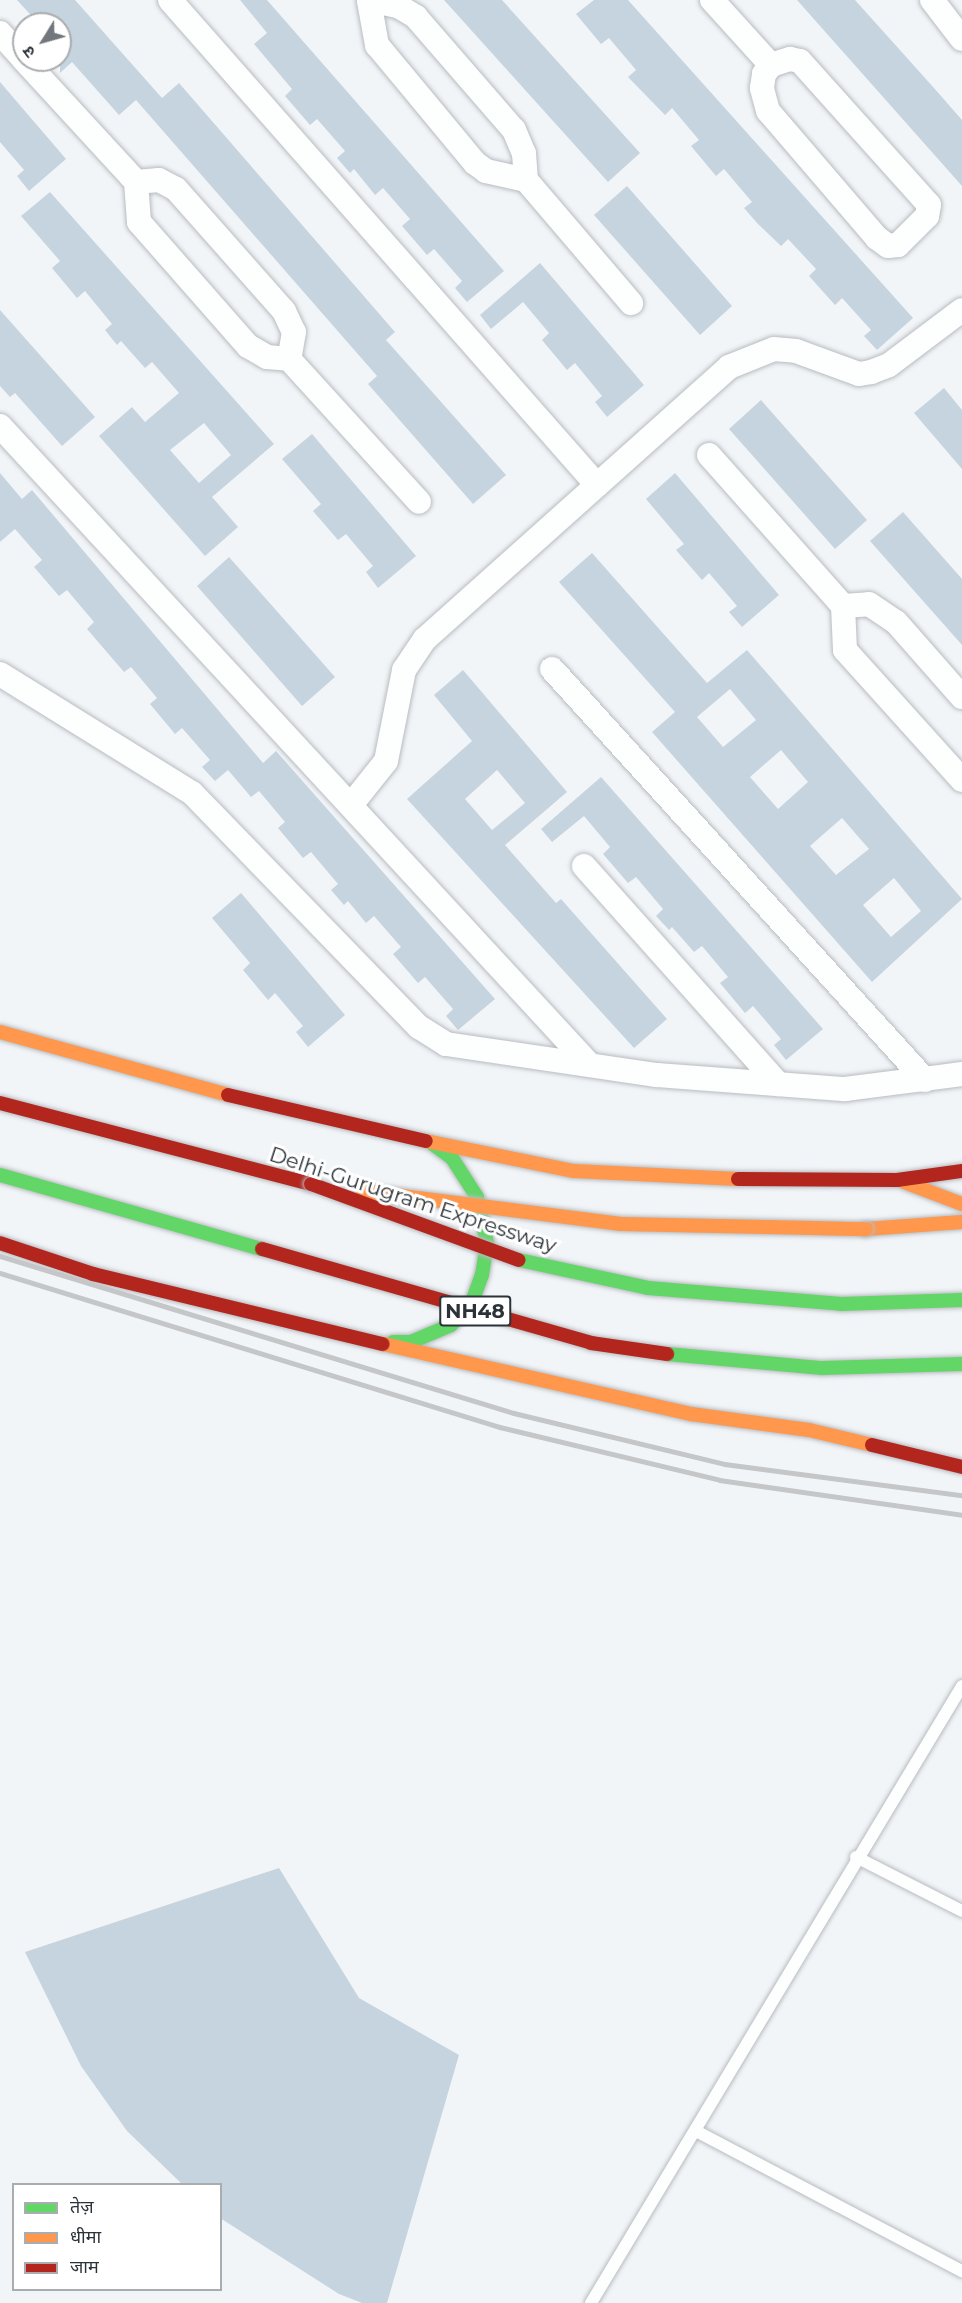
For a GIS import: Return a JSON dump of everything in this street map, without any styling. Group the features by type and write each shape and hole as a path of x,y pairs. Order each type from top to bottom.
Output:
{"main road":[{"path":"0,1032 292,1113 574,1171 684,1179 897,1180 962,1171"},
{"name":"Delhi-Gurugram Expressway","path":"0,1103 311,1184 481,1249 550,1269 648,1288 841,1304 962,1300"},
{"path":"378,1343 411,1342 452,1324 472,1302 482,1275 487,1243 477,1197 452,1158 428,1141"},
{"name":"NH48","path":"0,1175 591,1342 664,1354 822,1368 962,1364"},
{"path":"897,1180 962,1204"},
{"path":"311,1184 621,1224 799,1231 962,1222"},
{"path":"0,1243 93,1274 547,1384 691,1414 809,1430 962,1467"},
{"path":"913,1457 962,1453"}],"street":[{"path":"170,0 597,485"},
{"path":"526,180 486,171 475,163 377,45 369,0 407,10 469,78 520,140 526,180 631,303"},
{"path":"712,0 771,65"},
{"path":"932,0 962,39"},
{"path":"0,33 12,46"},
{"path":"790,59 800,61 927,202 927,216 898,245 888,246 877,238 768,111 762,88 771,65 790,59"},
{"path":"35,72 136,182 139,222 248,346 267,357 289,359 419,502"},
{"path":"136,182 159,180 176,189 284,311 294,332 289,359"},
{"path":"351,805 386,761 404,669 412,655 729,367 756,353 796,351 859,374 871,372 889,365 962,310"},
{"path":"0,426 588,1063"},
{"path":"709,455 843,606 844,650 962,780"},
{"path":"843,606 869,604 896,622 962,697"},
{"path":"552,669 925,1080"},
{"path":"0,674 192,793 432,1038 461,1047 588,1063 657,1075 778,1084 862,1089 962,1074"},
{"path":"584,866 778,1084"}],"lane":[{"path":"591,2303 696,2131 856,1857 962,1686"},
{"path":"856,1857 962,1911"},
{"path":"696,2131 962,2271"}],"building":[{"path":"17,0 75,0 162,98 179,83 395,332 386,340 506,475 473,504 368,384 377,376 136,100 119,115 72,62 72,12 28,12"},
{"path":"240,0 267,0 504,271 467,302 455,288 462,281 434,249 427,255 402,226 410,219 383,188 375,195 354,169 350,173 337,158 345,151 317,119 310,125 285,96 292,89 254,44 267,33"},
{"path":"444,0 502,0 640,153 608,182"},
{"path":"594,0 628,0 913,318 877,350 864,336 871,330 842,298 835,305 809,276 816,269 788,239 781,246 757,223 744,208 752,202 724,169 716,176 691,146 699,140 672,108 665,115 628,77 636,70 609,38 601,44 576,14"},
{"path":"797,0 855,0 934,88 962,120 962,186"},
{"path":"0,82 66,159 29,191 17,176 24,170 0,142"},
{"path":"627,186 732,306 700,335 594,215"},
{"path":"50,192 274,444 212,497 238,527 205,556 99,436 132,407 145,422 179,393 152,362 145,368 121,341 117,345 105,330 112,324 85,291 77,298 52,268 60,261 21,216","holes":["204,423 231,455 199,483 170,450"]},
{"path":"540,263 644,385 607,417 595,402 602,396 575,363 567,370 542,340 549,333 523,302 491,329 480,315"},
{"path":"0,310 95,417 62,446 15,393 10,397 0,386"},
{"path":"944,388 962,410 962,469 914,413"},
{"path":"761,400 867,520 835,549 729,429"},
{"path":"312,434 416,556 378,588 366,572 373,566 346,534 338,540 313,511 321,504 282,459"},
{"path":"0,473 22,499 32,490 263,763 276,751 495,999 458,1030 446,1016 453,1009 425,977 418,983 393,954 401,947 374,916 366,923 348,901 344,905 331,890 338,884 311,852 303,858 278,828 285,822 259,791 251,797 228,770 215,781 202,767 210,760 182,728 175,734 150,704 157,698 131,667 124,672 87,629 94,622 67,590 59,596 34,567 42,560 15,529 0,542"},
{"path":"675,473 779,595 742,627 729,612 737,606 709,573 702,580 676,550 684,544 646,499"},
{"path":"903,512 962,579 962,645 870,541"},
{"path":"592,553 707,683 747,650 962,899 872,982 652,732 675,712 559,582","holes":["730,689 756,720 723,747 697,717","781,750 808,782 778,809 750,777","842,818 869,849 836,875 810,846","894,878 921,911 891,937 863,905"]},
{"path":"229,557 335,677 302,706 197,586"},
{"path":"463,670 567,792 505,845 556,903 561,899 667,1019 634,1048 407,799 472,741 434,695","holes":["497,770 525,803 492,830 465,799"]},
{"path":"601,777 823,1029 786,1060 774,1045 781,1039 753,1006 745,1013 720,983 728,977 702,946 694,952 672,927 669,930 656,916 663,909 636,877 628,883 603,854 610,847 584,816 552,842 541,829"},
{"path":"241,893 345,1015 308,1047 296,1032 303,1026 275,993 268,1000 243,970 250,963 212,918"},
{"path":"279,1868 359,1998 459,2055 387,2303 362,2303 339,2294 222,2219 222,2183 181,2183 127,2131 81,2066 25,1952"}],"railway":[{"path":"0,1256 514,1413 725,1464 962,1495"},
{"path":"0,1273 500,1427 720,1480 962,1515"}],"traffic: fast":[{"path":"393,1342 411,1342 451,1325 472,1302 482,1275 487,1243 477,1197 452,1158 430,1142"},
{"path":"0,1175 262,1249"},
{"path":"519,1260 648,1288 841,1304 962,1300"},
{"path":"667,1354 822,1368 962,1364"}],"traffic: slow":[{"path":"0,1032 228,1095"},
{"path":"426,1141 574,1171 738,1179"},
{"path":"904,1182 962,1204"},
{"path":"363,1191 621,1224 866,1229"},
{"path":"866,1229 962,1222"},
{"path":"383,1344 691,1414 809,1430 872,1445"}],"traffic: jam":[{"path":"228,1095 426,1141"},
{"path":"0,1103 311,1184"},
{"path":"738,1179 897,1180 962,1171"},
{"path":"311,1184 519,1260"},
{"path":"0,1243 93,1274 383,1344"},
{"path":"262,1249 591,1343 667,1354"},
{"path":"872,1445 962,1467"}]}
